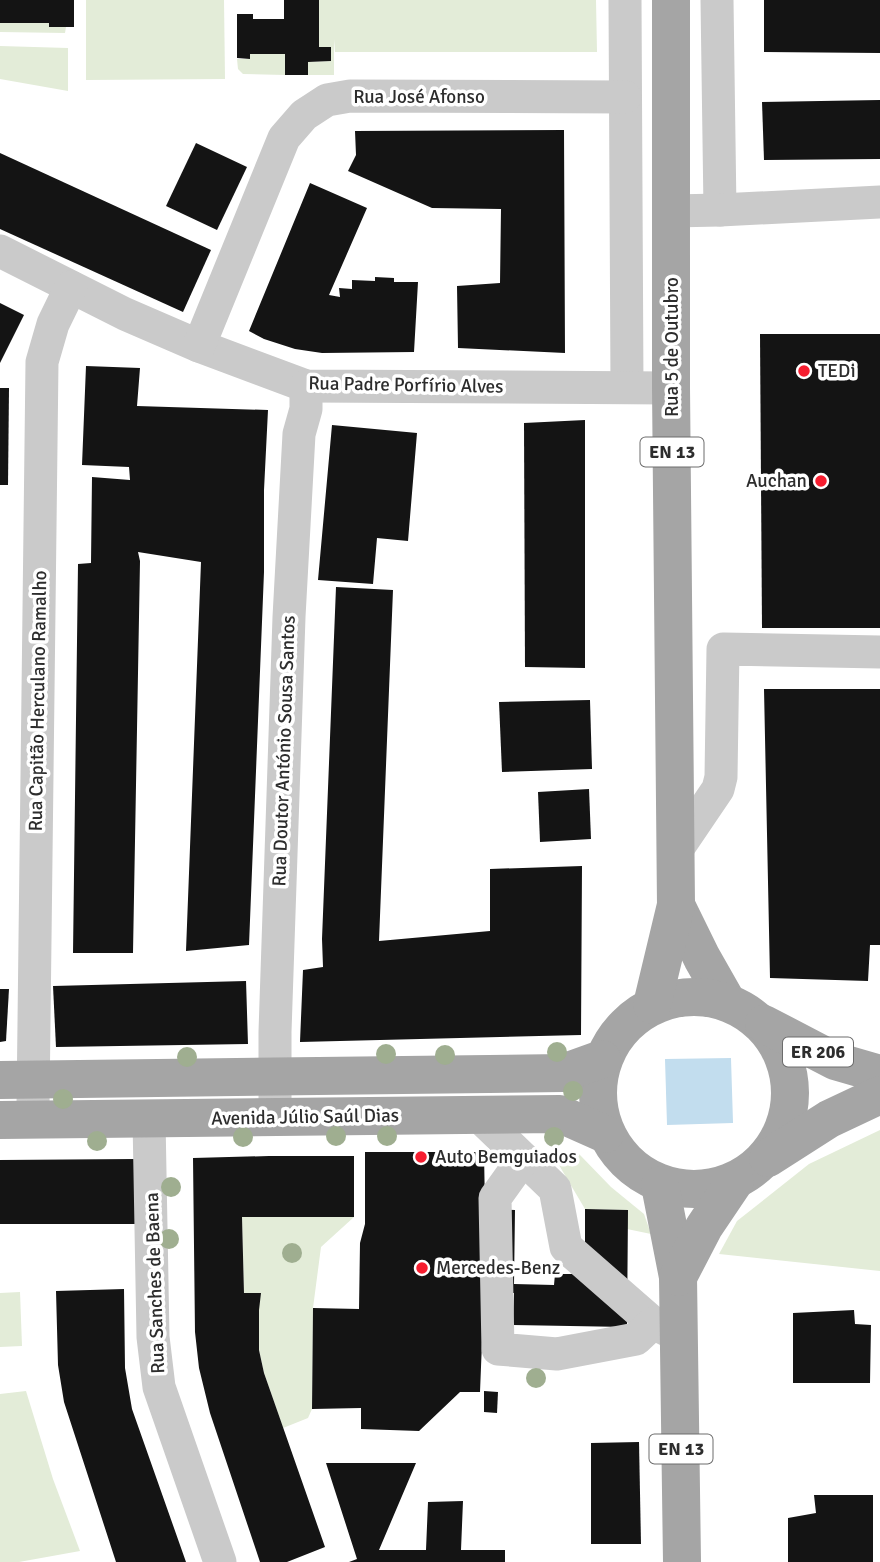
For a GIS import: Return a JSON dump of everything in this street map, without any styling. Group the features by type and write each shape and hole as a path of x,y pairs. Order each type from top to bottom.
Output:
{"main road":[{"name":"Rua 5 de Outubro","path":"652,1005 676,905 671,388 671,0"},
{"name":"Rua 5 de Outubro","path":"676,905 727,1002"},
{"name":"EN 13","path":"689,996 727,1002 760,1021 782,1052 791,1089 786,1126 766,1159 735,1181 698,1191 660,1185 628,1165 605,1134 596,1097 602,1059 621,1027 652,1005 689,996"},
{"name":"ER 206","path":"760,1021 835,1061 880,1074"},
{"path":"17,1080 563,1073 602,1059"},
{"path":"766,1159 829,1119 880,1095"},
{"name":"Avenida Júlio Saúl Dias","path":"16,1120 560,1114 605,1134"},
{"name":"EN 13","path":"682,1562 666,1329 678,1277 704,1227 735,1181"},
{"name":"EN 13","path":"660,1185 678,1277"}],"street":[{"path":"625,0 627,387"},
{"path":"717,0 720,210"},
{"name":"Rua José Afonso","path":"199,346 285,138 304,115 327,100 350,96 625,97"},
{"path":"672,211 880,202"},
{"name":"Rua Padre Porfírio Alves","path":"0,251 125,314 199,346 306,386 671,388"},
{"name":"Rua Capitão Herculano Ramalho","path":"16,1120 42,362 53,324 71,288"},
{"name":"Rua Doutor António Sousa Santos","path":"275,1117 289,617 299,434 306,409 306,386"},
{"path":"676,851 718,789 721,777 723,649 880,652"},
{"path":"478,1115 555,1189 566,1247 666,1329"},
{"name":"Rua Sanches de Baena","path":"149,1119 153,1336 159,1387 220,1562"},
{"path":"523,1159 495,1198 498,1349 557,1354 636,1339 666,1329"}],"green space":[{"path":"86,0 224,0 225,79 86,80"},
{"path":"319,0 596,0 597,52 335,52 334,39 334,75 308,75 308,62 331,61 331,47 319,47"},
{"path":"0,23 49,23 49,27 66,27 65,33 0,32"},
{"path":"0,46 68,48 68,91 0,79"},
{"path":"250,54 285,54 285,75 243,74 238,69 237,59 249,59"},
{"path":"880,1130 880,1271 719,1254 737,1221 809,1164"},
{"path":"579,1154 611,1187 644,1214 651,1234 627,1229 627,1210 585,1209 553,1155"},
{"path":"242,1217 354,1217 321,1247 313,1308 312,1409 308,1418 283,1428 259,1350 259,1310 244,1293"},
{"path":"20,1292 22,1346 0,1347 0,1293"},
{"path":"26,1391 53,1479 80,1551 19,1562 0,1562 0,1394"}],"water":[{"path":"731,1058 733,1123 667,1125 665,1059"}],"building":[{"path":"0,0 74,0 74,27 49,27 49,23 0,23"},
{"path":"284,0 319,0 319,47 331,47 331,61 308,62 308,75 285,75 285,54 250,54 250,59 237,58 237,14 253,14 253,19 284,19"},
{"path":"764,0 880,0 880,53 764,52"},
{"path":"880,100 880,159 764,160 762,102"},
{"path":"564,130 565,353 458,348 457,286 500,283 501,209 432,208 348,171 356,155 355,131"},
{"path":"196,143 247,167 217,230 166,206"},
{"path":"0,153 211,250 183,312 0,229"},
{"path":"310,183 367,208 329,295 340,297 339,288 352,289 352,280 375,281 375,277 394,278 394,282 418,282 414,352 322,353 295,349 249,331"},
{"path":"0,303 24,315 0,363"},
{"name":"Auchan","path":"760,334 880,334 880,628 762,628"},
{"path":"86,366 140,368 137,406 268,410 249,945 186,951 201,562 138,552 140,561 133,953 73,953 78,564 91,563 92,477 130,480 129,467 82,465"},
{"path":"0,388 9,388 8,485 0,485"},
{"path":"585,420 585,668 525,667 524,423"},
{"path":"332,425 417,433 408,541 377,538 373,584 318,580"},
{"path":"336,587 393,590 379,941 490,931 490,869 582,866 581,1035 300,1042 303,970 323,967"},
{"path":"764,689 880,689 880,945 870,945 868,981 770,978"},
{"path":"590,700 592,769 502,772 499,702"},
{"path":"589,789 591,839 540,842 538,792"},
{"path":"246,981 248,1044 56,1047 53,986"},
{"path":"0,989 9,989 6,1041 0,1042"},
{"name":"Mercedes-Benz","path":"365,1152 484,1152 485,1209 515,1210 514,1284 554,1285 555,1274 585,1274 585,1209 628,1210 627,1327 513,1325 514,1293 484,1292 480,1392 460,1392 419,1431 361,1429 361,1408 312,1409 313,1308 359,1309 360,1243 365,1224"},
{"path":"354,1156 354,1217 242,1217 244,1293 261,1293 259,1350 264,1373 325,1547 287,1562 260,1562 210,1413 199,1368 195,1332 193,1158"},
{"path":"136,1159 135,1224 0,1224 0,1160"},
{"path":"124,1289 125,1368 132,1409 186,1562 116,1562 64,1402 58,1365 56,1291"},
{"path":"854,1310 855,1324 871,1325 870,1383 793,1383 793,1313"},
{"path":"484,1391 498,1392 497,1413 484,1412"},
{"path":"639,1442 641,1544 591,1544 591,1443"},
{"path":"326,1463 416,1463 379,1550 426,1550 428,1502 463,1501 461,1550 505,1550 505,1562 349,1562 357,1559"},
{"path":"814,1495 873,1495 873,1562 788,1562 788,1518 816,1513"}],"place":[{"name":"TEDi","path":"804,371"},
{"name":"Auchan","path":"821,481"},
{"name":"Auto Bemguiados","path":"421,1157"},
{"name":"Mercedes-Benz","path":"422,1268"}]}
